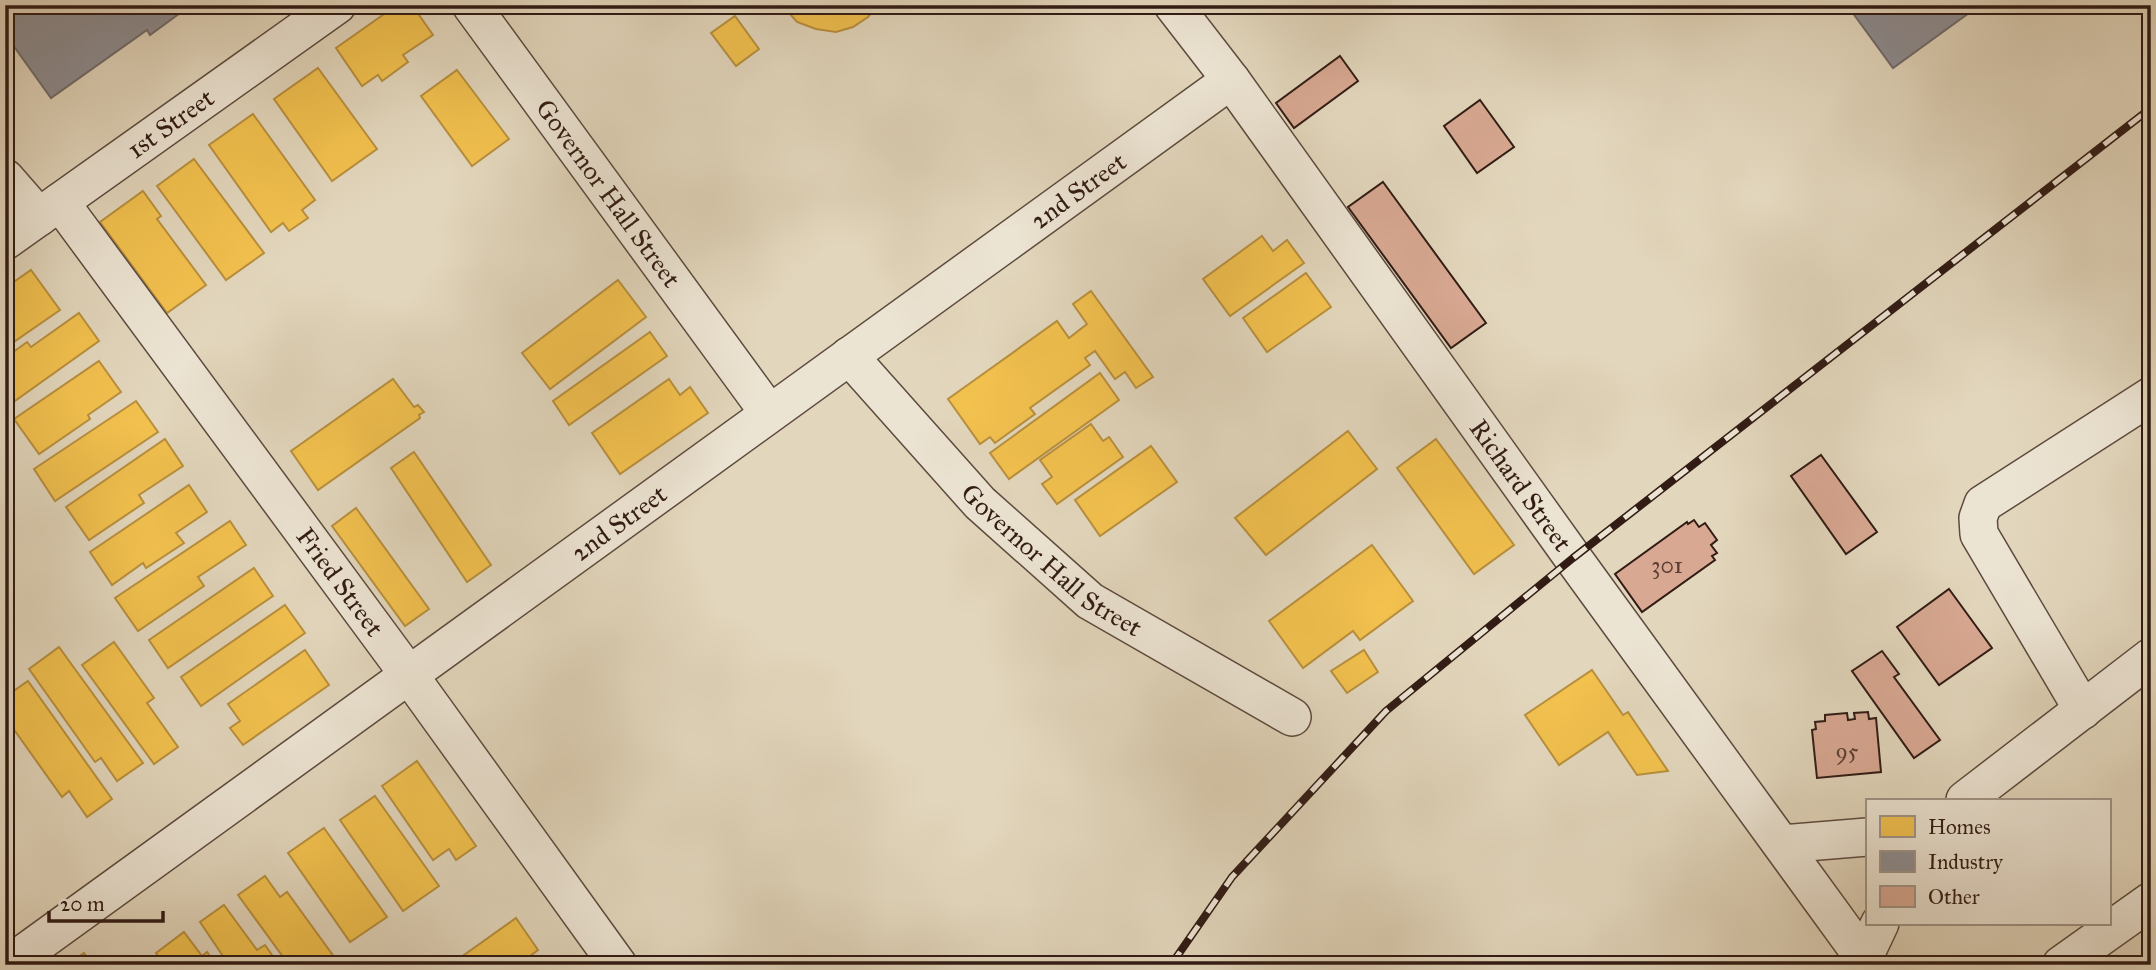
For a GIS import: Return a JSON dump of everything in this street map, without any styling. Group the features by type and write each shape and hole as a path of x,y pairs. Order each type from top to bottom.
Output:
{"street":[{"name":"1st Street","path":"5,241 337,5"},
{"name":"Governor Hall Street","path":"471,5 769,413"},
{"name":"Richard Street","path":"1173,5 1231,80 1564,547 1867,961"},
{"name":"2nd Street","path":"8,965 1231,80"},
{"name":"Fried Street","path":"5,178 50,210 409,675 618,965"},
{"name":"Governor Hall Street","path":"849,356 980,503 1090,601 1292,717"},
{"path":"2083,710 1979,534 1978,518 1983,504 2151,396"},
{"path":"1966,799 2151,657"},
{"path":"1782,844 1866,837"},
{"path":"2061,965 2151,901"},
{"path":"1867,961 1879,925"}],"building: Homes":[{"path":"397,5 412,5 433,35 403,55 408,62 382,81 378,75 362,86 336,48"},
{"path":"782,5 878,5 868,17 853,27 836,32 797,22"},
{"path":"735,16 759,49 736,66 711,33"},
{"path":"318,68 377,149 332,181 274,99"},
{"path":"457,70 509,139 472,166 421,96"},
{"path":"253,114 315,200 302,210 308,218 289,231 283,223 271,232 209,145"},
{"path":"194,159 264,253 226,280 157,186"},
{"path":"143,191 161,216 157,219 206,285 167,313 100,222"},
{"path":"1262,236 1273,251 1287,240 1304,263 1230,316 1203,279"},
{"path":"31,270 60,310 5,348 5,288"},
{"path":"1306,273 1331,307 1267,352 1243,318"},
{"path":"618,280 646,317 550,389 522,353"},
{"path":"1091,291 1153,377 1136,388 1125,372 1115,379 1095,351 1085,358 1090,365 1030,408 1035,414 995,443 990,437 980,444 948,399 1057,321 1069,338 1087,324 1073,304"},
{"path":"79,313 99,341 5,408 5,358 27,342 31,347"},
{"path":"650,332 667,356 569,425 553,401"},
{"path":"99,361 121,392 88,415 90,419 39,454 14,419"},
{"path":"1100,373 1119,400 1009,479 990,453"},
{"path":"393,379 414,407 418,405 424,412 419,415 420,418 318,490 291,451"},
{"path":"669,379 680,395 690,387 708,413 620,474 592,433"},
{"path":"136,401 158,432 55,501 34,469"},
{"path":"1091,424 1103,441 1109,437 1123,457 1057,504 1042,484 1052,477 1040,460"},
{"path":"1348,431 1377,469 1266,555 1235,518"},
{"path":"165,439 183,466 139,495 144,503 89,540 66,507"},
{"path":"1436,439 1514,545 1474,574 1397,468"},
{"path":"1151,446 1177,482 1100,536 1075,500"},
{"path":"414,452 491,565 467,582 391,468"},
{"path":"189,485 207,512 176,533 184,543 146,568 143,563 112,585 90,552"},
{"path":"356,508 429,609 405,626 332,526"},
{"path":"230,521 246,545 198,577 204,586 138,631 115,598"},
{"path":"1372,545 1413,601 1360,640 1353,631 1303,668 1269,621"},
{"path":"254,568 273,596 168,668 149,640"},
{"path":"285,605 305,633 201,706 181,677"},
{"path":"114,642 154,698 147,703 178,747 154,764 82,665"},
{"path":"59,647 143,763 117,781 101,758 95,762 29,669"},
{"path":"305,650 329,685 243,745 230,728 240,721 228,704"},
{"path":"1364,650 1378,672 1347,693 1331,671"},
{"path":"1592,670 1623,715 1628,712 1668,771 1637,775 1608,732 1559,765 1525,715"},
{"path":"28,681 112,799 87,817 69,791 62,797 5,717 5,697"},
{"path":"417,761 476,846 456,860 449,849 433,860 382,786"},
{"path":"375,796 439,886 403,911 340,820"},
{"path":"324,828 387,917 350,942 288,853"},
{"path":"265,876 280,897 287,892 340,965 289,965 238,895"},
{"path":"224,905 257,950 265,945 279,965 229,965 200,922"},
{"path":"516,918 538,950 518,965 450,965"},
{"path":"184,932 202,956 207,952 216,965 164,965 156,953"},
{"path":"84,953 92,965 68,965"}],"building: Industry":[{"path":"5,5 191,5 150,35 147,30 51,98 5,34"},
{"path":"1847,5 1980,5 1893,68"}],"building: Other":[{"path":"1340,56 1358,81 1294,128 1276,103"},
{"path":"1480,100 1514,147 1477,173 1444,126"},
{"path":"1383,182 1486,323 1451,348 1348,207"},
{"path":"1821,455 1877,532 1846,554 1791,476"},
{"path":"1694,520 1699,527 1705,523 1717,540 1711,545 1717,553 1712,556 1715,560 1642,612 1615,574 1687,522 1688,524"},
{"path":"1949,589 1992,648 1939,685 1897,627"},
{"path":"1882,651 1899,674 1894,677 1940,740 1914,758 1852,671"},
{"path":"1868,712 1869,719 1876,718 1881,772 1817,778 1812,730 1816,729 1815,722 1825,721 1825,715 1847,713 1848,720 1855,719 1854,713"}],"railway":[{"path":"1171,965 1232,877 1386,711 1573,558 2151,108"}]}
